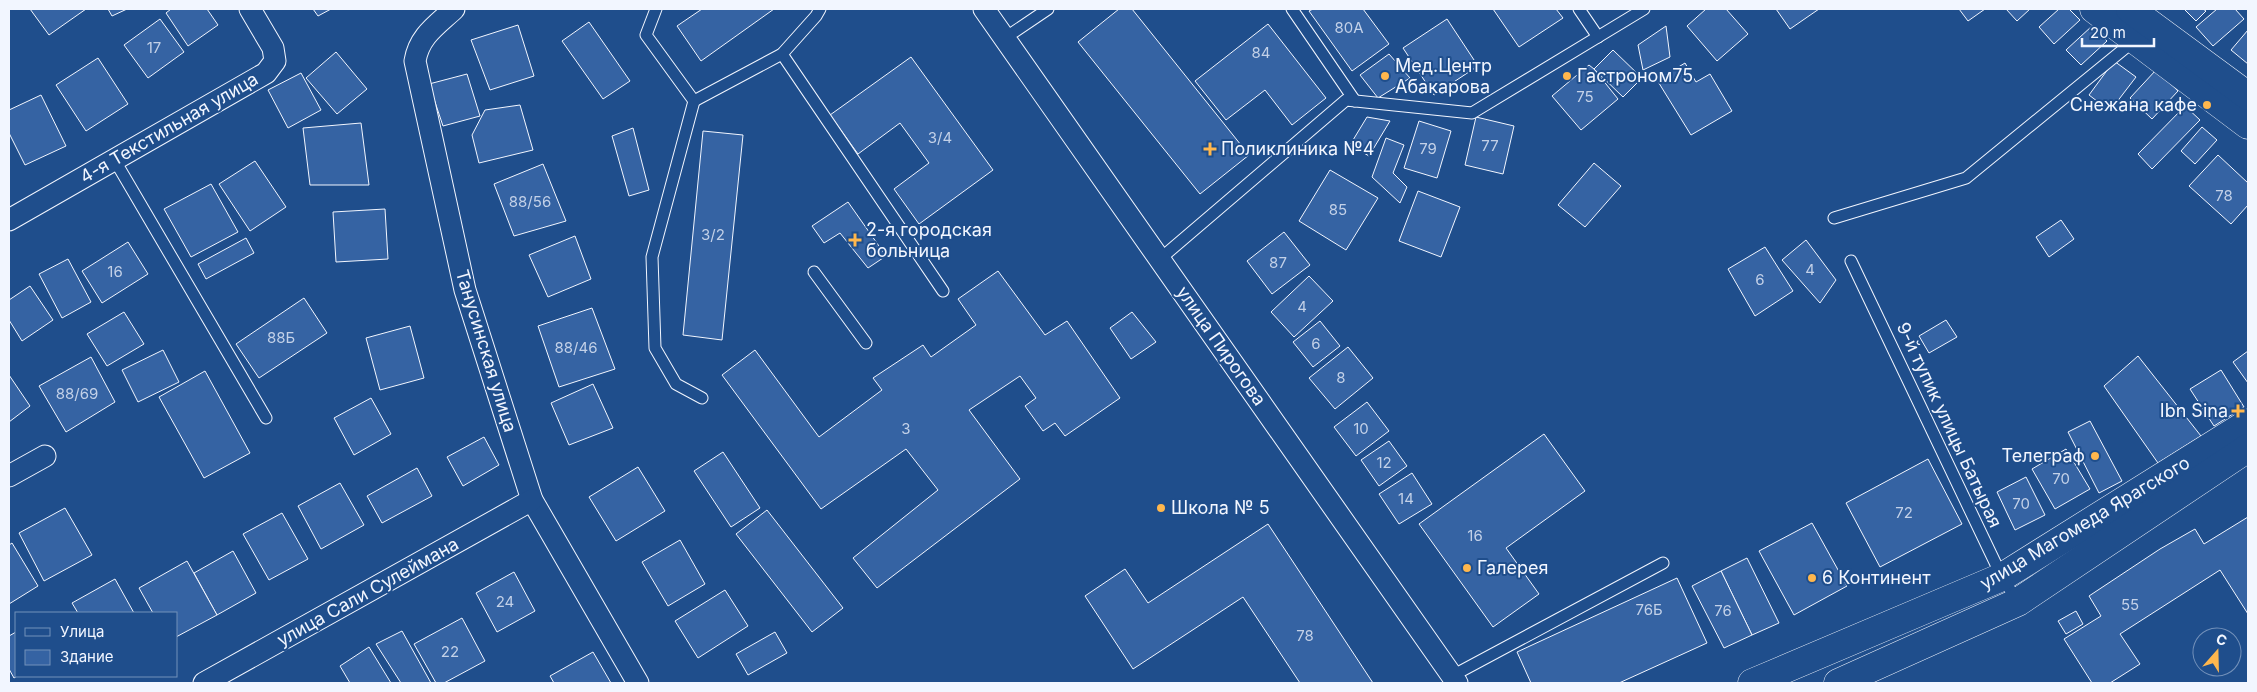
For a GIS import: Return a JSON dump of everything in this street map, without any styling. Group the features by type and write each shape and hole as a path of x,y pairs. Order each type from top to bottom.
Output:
{"main road":[{"path":"2094,9 2248,125"},
{"path":"2130,9 2248,96"},
{"name":"улица Магомеда Ярагского","path":"1752,683 2002,577 2244,442"},
{"name":"улица Магомеда Ярагского","path":"1838,683 2018,602 2244,442"}],"street":[{"name":"4-я Текстильная улица","path":"9,220 114,158 266,73 274,61 273,48 250,9"},
{"name":"Танусинская улица","path":"454,9 425,36 417,47 414,61 465,290 532,500 638,683"},
{"name":"улица Пирогова","path":"984,9 1454,680"},
{"path":"9,476 45,456"},
{"name":"улица Сали Сулеймана","path":"204,683 532,500"}],"lane":[{"path":"656,9 646,35 694,101"},
{"path":"702,398 676,384 655,348 652,257 694,101 782,54 820,9"},
{"path":"1005,38 1048,9"},
{"path":"1292,9 1355,101"},
{"path":"1579,9 1598,37"},
{"path":"1160,259 1346,100 1472,113 1644,9"},
{"path":"1834,218 1966,178 2134,40"},
{"path":"782,54 943,291"},
{"path":"114,158 266,418"},
{"name":"9-й тупик улицы Батырая","path":"1851,261 2002,577 2018,602"},
{"path":"814,272 866,343"},
{"path":"1454,680 1664,563"}],"building":[{"path":"30,9 86,9 49,35"},
{"path":"108,9 127,9 112,16"},
{"path":"171,9 207,9 218,25 188,46 166,13"},
{"path":"313,9 331,9 318,16"},
{"path":"702,9 774,9 701,61 677,26"},
{"path":"1119,9 1132,9 1249,155 1200,194 1078,42"},
{"path":"1313,9 1363,9 1389,44 1352,71 1309,11"},
{"path":"1493,9 1556,9 1563,18 1519,47"},
{"path":"1706,9 1726,9 1748,34 1717,61 1687,26"},
{"path":"1776,9 1819,9 1790,29"},
{"path":"1959,9 1985,9 1968,21"},
{"path":"2006,9 2030,9 2017,21"},
{"path":"2059,9 2069,9 2080,20 2054,44 2039,27"},
{"path":"2184,9 2203,9 2206,11 2196,21"},
{"path":"2217,9 2235,9 2244,19 2213,46 2196,27"},
{"path":"160,19 184,52 148,78 124,45"},
{"path":"1447,19 1478,66 1434,95 1403,48"},
{"path":"589,22 630,81 603,99 562,41"},
{"path":"1268,24 1326,98 1292,125 1265,90 1226,120 1195,81"},
{"path":"518,25 534,76 490,90 471,40"},
{"path":"1666,26 1670,57 1643,70 1638,45"},
{"path":"2092,26 2107,41 2081,65 2066,50"},
{"path":"2248,30 2248,64 2231,50"},
{"path":"1613,50 1642,78 1623,97 1594,69"},
{"path":"336,52 367,89 337,114 306,78"},
{"name":"Мед.Центр Абакарова","path":"1389,54 1410,78 1378,98 1360,75"},
{"path":"911,57 993,170 919,224 894,189 929,163 900,123 858,154 830,115"},
{"path":"98,58 128,104 86,131 56,85"},
{"path":"2114,61 2136,77 2110,111 2089,95"},
{"path":"1685,63 1696,82 1710,74 1732,111 1691,135 1657,80"},
{"path":"1589,65 1618,99 1581,130 1552,96"},
{"path":"2156,70 2178,91 2152,119 2130,98"},
{"path":"301,73 321,110 288,128 268,90"},
{"path":"467,74 480,116 443,126 429,84"},
{"path":"41,95 66,146 25,165 9,133 9,110"},
{"path":"520,105 533,150 479,163 472,135 485,110"},
{"path":"2185,106 2200,120 2152,169 2138,154"},
{"path":"1367,117 1390,121 1369,156 1350,145"},
{"path":"1476,117 1514,126 1503,174 1465,165"},
{"path":"1419,121 1451,131 1437,178 1404,168"},
{"path":"361,123 369,185 310,185 303,128"},
{"path":"2202,127 2217,140 2195,164 2181,151"},
{"path":"633,128 649,190 629,196 612,136"},
{"path":"703,131 743,135 722,340 683,335"},
{"path":"1386,138 1404,145 1393,173 1407,187 1400,203 1372,177"},
{"path":"2218,155 2248,183 2248,205 2231,224 2189,186"},
{"path":"255,161 286,207 250,231 219,184"},
{"path":"1594,163 1621,186 1585,227 1558,205"},
{"path":"543,164 566,221 514,236 494,184"},
{"path":"1330,170 1378,198 1346,250 1299,221"},
{"path":"211,184 238,232 191,257 164,209"},
{"path":"1418,191 1460,207 1441,257 1399,241"},
{"path":"848,202 886,256 868,268 840,233 824,243 812,226"},
{"path":"385,209 388,259 336,262 333,212"},
{"path":"2061,220 2074,239 2049,257 2036,237"},
{"path":"1284,232 1310,265 1272,294 1247,261"},
{"path":"575,236 591,279 548,297 529,255"},
{"path":"246,238 254,253 206,279 198,264"},
{"path":"1806,240 1836,280 1820,303 1782,260"},
{"path":"128,242 148,274 102,303 82,271"},
{"path":"1765,247 1793,291 1755,316 1728,269"},
{"path":"68,259 91,302 62,318 39,274"},
{"path":"998,271 1045,335 1067,321 1120,398 1065,436 1055,423 1043,431 1025,406 1036,398 1020,376 969,410 1020,479 877,588 853,558 938,490 906,449 821,509 722,375 755,350 819,437 882,390 873,378 923,345 931,357 976,325 958,299"},
{"path":"1309,276 1333,301 1294,337 1271,312"},
{"path":"30,286 53,320 22,341 9,320 9,300"},
{"path":"304,298 327,333 259,378 236,344"},
{"path":"592,308 615,369 559,387 538,326"},
{"path":"124,312 144,344 107,366 87,334"},
{"path":"1132,312 1156,342 1131,359 1110,328"},
{"path":"1946,320 1957,337 1929,353 1919,336"},
{"path":"1320,321 1340,346 1313,367 1293,342"},
{"path":"410,326 424,378 380,390 366,338"},
{"path":"1348,347 1373,378 1335,409 1309,378"},
{"path":"163,350 179,382 138,402 122,370"},
{"path":"2248,351 2248,383 2233,362"},
{"path":"2138,356 2201,436 2158,463 2104,386"},
{"path":"91,357 115,402 66,432 39,386"},
{"path":"2221,370 2244,407 2214,426 2190,389"},
{"path":"205,371 250,453 204,478 159,397"},
{"path":"9,375 30,406 9,422"},
{"path":"593,384 613,428 569,445 551,403"},
{"path":"371,398 391,434 354,455 334,418"},
{"path":"1367,402 1389,431 1356,456 1334,427"},
{"name":"Телеграф","path":"2090,421 2122,481 2099,493 2068,432"},
{"path":"1544,434 1585,491 1506,548 1539,594 1493,627 1419,524"},
{"path":"484,437 499,465 463,486 447,457"},
{"path":"1389,441 1407,466 1379,486 1361,460"},
{"path":"2066,449 2090,489 2055,509 2032,469"},
{"path":"723,452 760,508 731,527 694,471"},
{"path":"1928,459 1962,524 1880,567 1846,503"},
{"path":"638,467 665,511 616,541 589,497"},
{"path":"417,468 432,496 382,523 367,496"},
{"path":"1412,473 1432,504 1399,524 1379,494"},
{"path":"2026,477 2045,515 2015,530 1997,492"},
{"path":"340,483 364,525 321,549 298,506"},
{"path":"65,508 92,555 44,581 19,533"},
{"path":"767,510 843,608 812,632 736,534"},
{"path":"282,513 308,559 269,580 243,534"},
{"path":"2248,517 2248,614 2220,570 2120,634 2140,664 2110,683 2092,683 2064,639 2101,616 2089,596 2160,549 2195,529 2204,544"},
{"path":"1812,523 1847,586 1794,615 1759,551"},
{"path":"1268,524 1373,683 1300,683 1243,597 1133,669 1085,596 1125,569 1148,603"},
{"path":"680,540 705,584 668,606 642,562"},
{"path":"12,543 38,586 9,604 9,545"},
{"path":"233,551 256,593 217,615 194,573"},
{"path":"1747,558 1779,623 1752,635 1721,571"},
{"path":"187,561 217,615 178,636 178,612 152,612 139,588"},
{"path":"1721,571 1752,635 1724,648 1692,586"},
{"path":"514,572 535,611 497,632 476,593"},
{"path":"1677,578 1707,643 1619,683 1531,683 1517,652"},
{"path":"115,579 133,612 77,612 72,603"},
{"path":"725,590 748,626 698,658 675,621"},
{"path":"2076,611 2083,624 2066,634 2058,621"},
{"path":"462,618 485,661 444,683 436,683 414,644"},
{"path":"402,631 431,683 401,683 376,644"},
{"path":"775,632 787,653 748,675 736,654"},
{"path":"15,633 14,678 9,669 9,636"},
{"path":"369,647 391,683 350,683 340,666"},
{"path":"593,652 611,683 554,683 550,676"}],"place":[{"name":"Мед.Центр Абакарова","path":"1385,76"},
{"name":"Гастроном75","path":"1567,76"},
{"name":"Снежана кафе","path":"2207,105"},
{"name":"Поликлиника №4","path":"1210,149"},
{"name":"2-я городская больница","path":"855,240"},
{"name":"Ibn Sina","path":"2238,411"},
{"name":"Телеграф","path":"2095,456"},
{"name":"Школа № 5","path":"1161,508"},
{"name":"Галерея","path":"1467,568"},
{"name":"6 Континент","path":"1812,578"}]}
